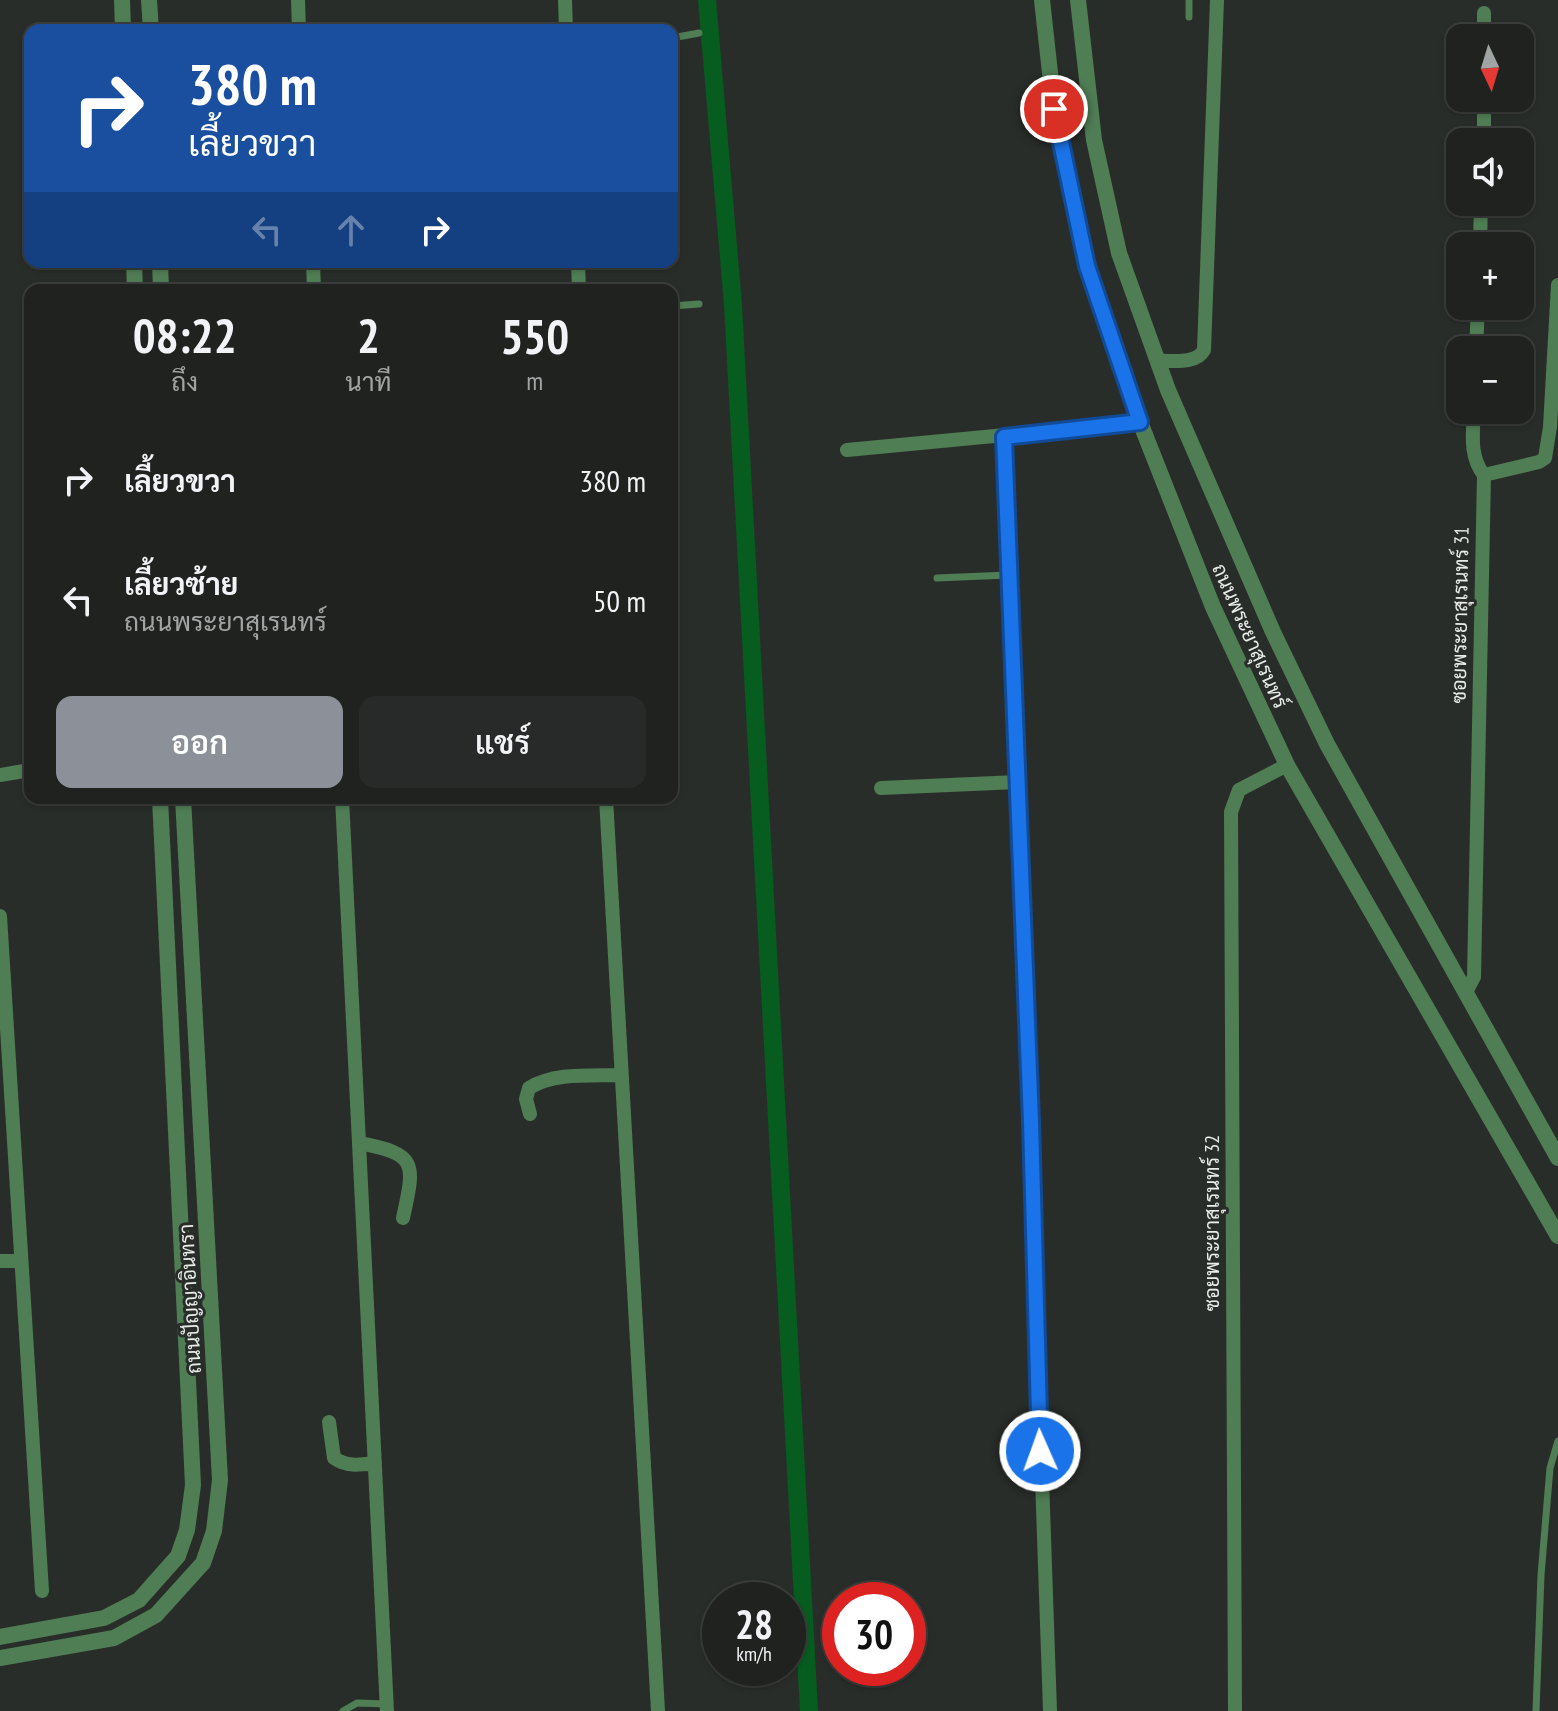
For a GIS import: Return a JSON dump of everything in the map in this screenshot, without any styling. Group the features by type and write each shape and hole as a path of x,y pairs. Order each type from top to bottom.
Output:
{"street":[{"path":"122,0 123,24"},
{"path":"149,0 151,24"},
{"path":"298,0 299,24"},
{"path":"565,0 566,24"},
{"name":"ถนนพระยาสุเรนทร์","path":"1042,0 1054,109 1087,266 1140,422 1213,607 1287,765 1553,1216 1558,1236"},
{"name":"ถนนพระยาสุเรนทร์","path":"1078,0 1094,140 1116,239 1157,361 1273,632 1327,744 1558,1158"},
{"path":"1157,361 1194,359 1201,356 1204,350 1217,0"},
{"path":"1484,13 1484,24"},
{"path":"1484,475 1545,458 1550,427 1558,285"},
{"path":"847,450 1140,422"},
{"name":"ซอยพระยาสุเรนทร์ 31","path":"1466,992 1474,977 1484,475 1475,460 1474,424"},
{"path":"1004,437 1050,1711"},
{"name":"ซอยพระยาสุเรนทร์ 32","path":"1235,1711 1231,812 1239,790 1287,765"},
{"path":"0,775 24,771"},
{"path":"881,788 1018,782"},
{"name":"ถนนปัญญาอินทรา","path":"0,1637 104,1618 139,1600 178,1556 187,1530 193,1485 160,804"},
{"name":"ถนนปัญญาอินทรา","path":"0,1658 114,1638 156,1615 203,1563 214,1531 220,1480 183,804"},
{"path":"342,804 387,1708"},
{"path":"606,804 658,1711"},
{"path":"0,916 42,1591"},
{"path":"530,1114 526,1099 529,1088 539,1082 551,1078 621,1075"},
{"path":"359,1143 391,1149 402,1156 409,1166 410,1184 403,1218"},
{"path":"0,1189 17,1187"},
{"path":"0,1261 21,1261"},
{"path":"329,1422 334,1458 342,1464 357,1466 375,1463"}],"lane":[{"path":"1189,0 1189,17"},
{"path":"678,37 699,33"},
{"path":"678,306 699,304"},
{"path":"937,578 1008,575"},
{"path":"1536,1711 1541,1575 1550,1468 1558,1441"},
{"path":"343,1711 357,1703 387,1708"}],"waterway":[{"path":"707,0 733,305 809,1711"}],"route":[{"path":"1040,1451 1031,1122 1004,437 1140,422 1087,266 1054,109"}]}
